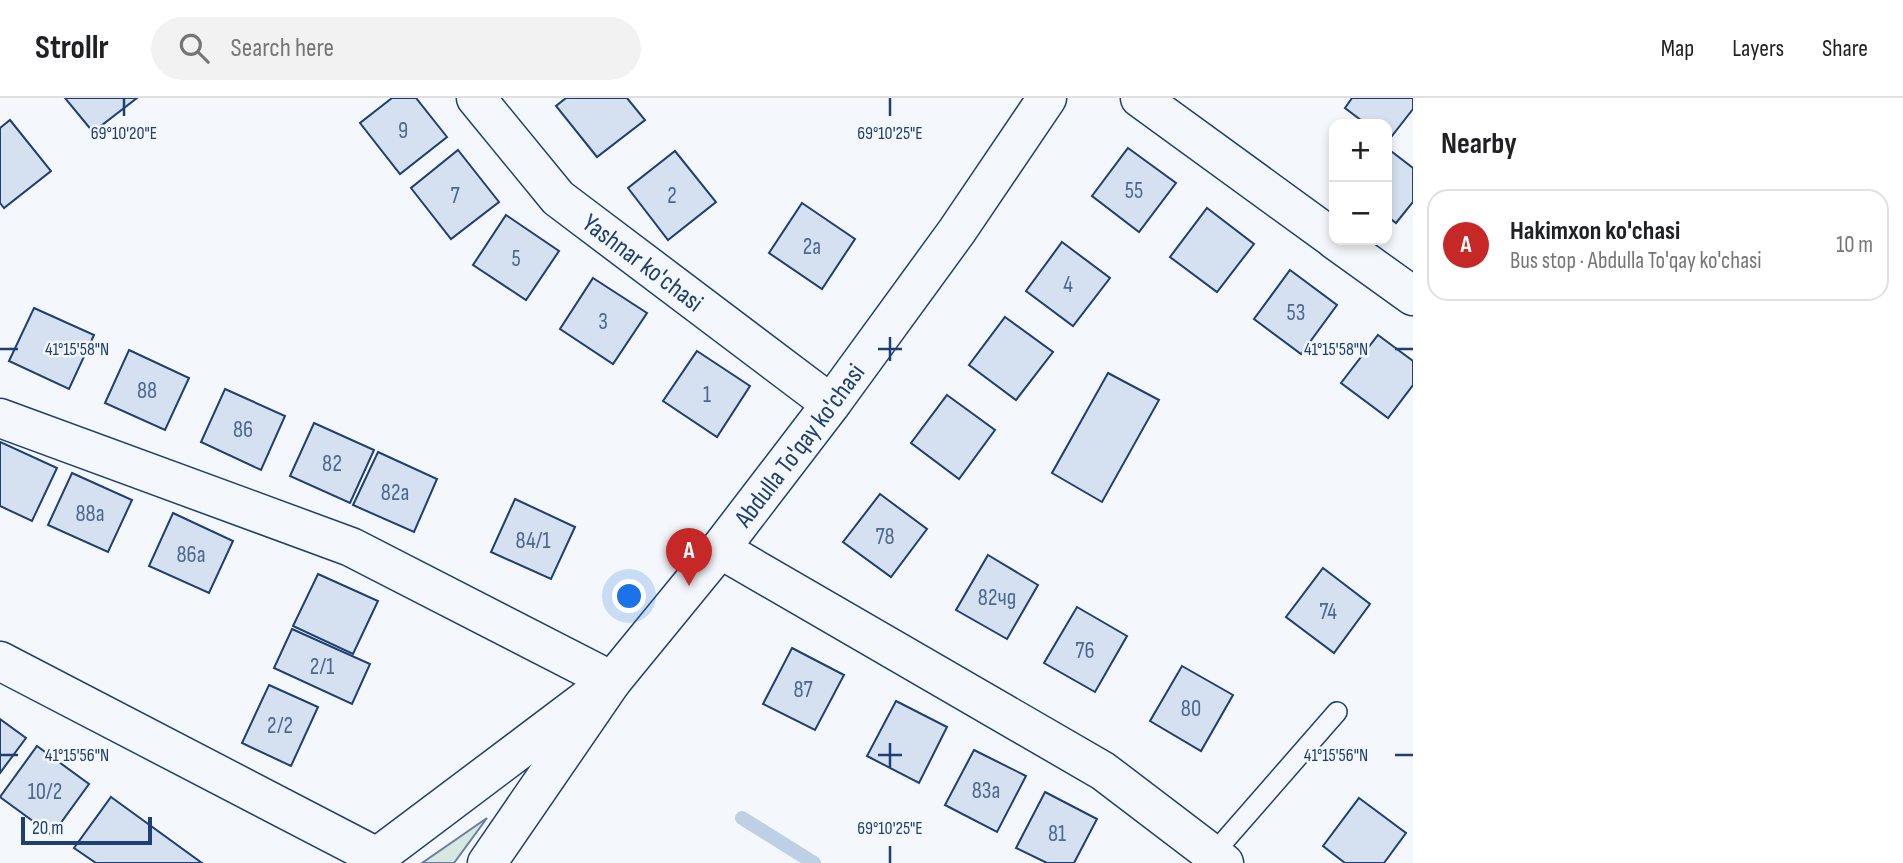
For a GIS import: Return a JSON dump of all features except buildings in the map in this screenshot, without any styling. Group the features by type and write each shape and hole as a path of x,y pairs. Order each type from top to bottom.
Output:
{"street":[{"name":"Yashnar ko'chasi","path":"476,98 558,198 831,404"},
{"name":"Abdulla To'qay ko'chasi","path":"487,863 612,681 720,549 831,404 957,231 1047,98"},
{"path":"1140,98 1329,235"},
{"path":"1343,245 1413,296"},
{"path":"0,418 351,547 612,681"},
{"path":"720,549 1103,771 1219,859"},
{"path":"0,662 374,860"},
{"name":"Abdulla To'qay ko'chasi","path":"374,860 612,681"}],"lane":[{"path":"1219,859 1337,712"}],"shaded area":[{"path":"487,818 454,863 422,863"}],"waterway":[{"path":"742,818 814,863"}],"place":[{"name":"Hakimxon ko'chasi","path":"689,586"}]}
